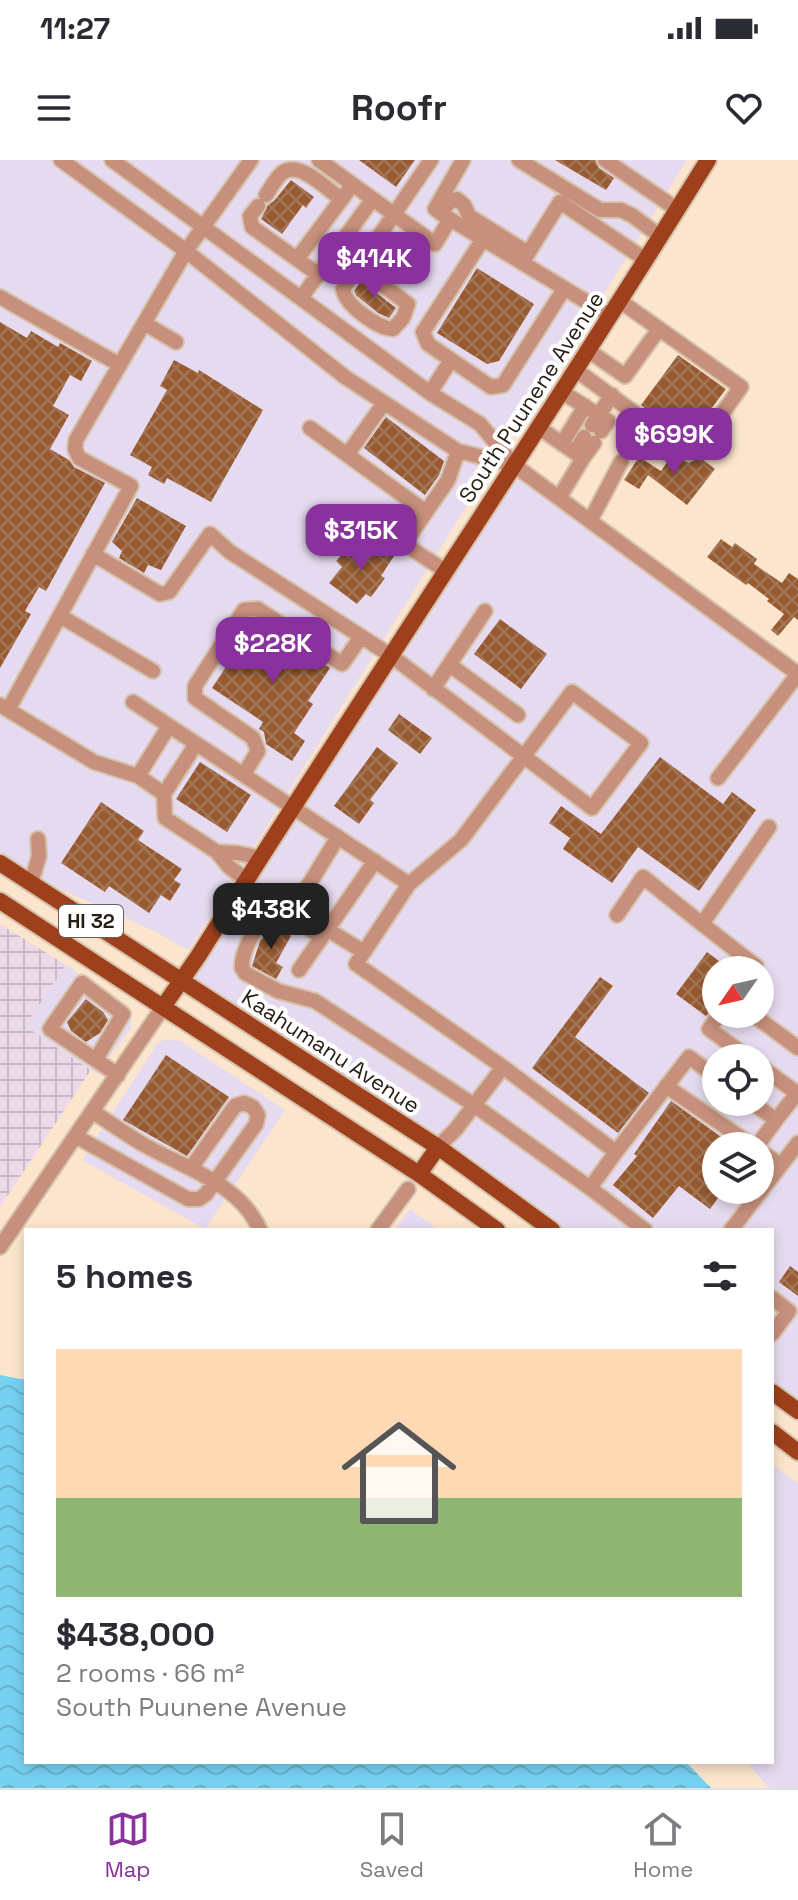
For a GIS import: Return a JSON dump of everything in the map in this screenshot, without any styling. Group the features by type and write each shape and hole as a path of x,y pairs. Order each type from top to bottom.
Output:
{"main road":[{"name":"South Puunene Avenue","path":"163,1007 589,351 708,160"},
{"name":"Kaahumanu Avenue","path":"0,863 438,1147 549,1228"},
{"name":"HI 32","path":"0,901 419,1174 494,1228"},
{"path":"419,1174 438,1147"},
{"path":"774,1393 798,1411"},
{"path":"774,1434 798,1452"}],"street":[{"path":"61,160 186,251 345,377 458,451 514,465"},
{"path":"112,160 430,393 480,424 514,465 798,674 718,778"},
{"path":"164,794 138,776 94,762 4,708 60,616 131,486 79,458 75,444 186,251 251,160"},
{"path":"319,160 348,190 372,200 435,244 448,203 457,199 469,216 564,289 610,316"},
{"path":"393,329 384,328 344,296 343,289 431,160"},
{"path":"463,160 435,209 483,239 525,258"},
{"path":"519,160 600,210 621,210 661,237"},
{"path":"605,160 678,210"},
{"path":"319,275 252,227 250,216 282,172 295,168 304,171 338,197 348,190"},
{"path":"297,259 348,190"},
{"path":"301,298 372,200"},
{"path":"525,258 560,202 646,260"},
{"path":"483,239 423,332 428,344 491,387 503,385 564,289"},
{"path":"359,267 408,304 403,318 378,354"},
{"path":"0,297 120,365"},
{"path":"620,301 741,387 704,439"},
{"path":"144,323 176,342"},
{"path":"589,351 625,376 659,329"},
{"path":"430,393 451,360"},
{"path":"576,370 689,453"},
{"path":"562,392 585,406 594,430"},
{"path":"559,498 612,395"},
{"path":"347,455 384,403"},
{"path":"562,444 585,406"},
{"path":"538,427 579,455"},
{"path":"310,428 426,512"},
{"path":"444,570 404,544 448,480 458,451"},
{"path":"590,521 621,462"},
{"path":"93,554 160,594 169,592 210,534 230,552 390,655 523,758 592,808 641,743 572,692 523,758 461,840 409,884 356,964 503,1067 616,1152"},
{"path":"244,774 258,751 253,738 195,698 195,686 244,610 258,609 342,664 361,637"},
{"path":"433,689 485,611"},
{"path":"60,616 153,671"},
{"path":"450,665 518,715"},
{"path":"133,702 409,884"},
{"path":"138,776 169,726"},
{"path":"196,744 164,794 165,818 217,852 229,867 246,879"},
{"path":"702,924 769,827"},
{"path":"324,934 294,909 338,837"},
{"path":"31,883 39,856 38,839"},
{"path":"217,852 261,858"},
{"path":"299,970 375,861"},
{"path":"617,915 643,877 743,956"},
{"path":"364,952 286,914 274,912 264,918 241,963 245,973 278,991 306,997 474,1105 642,1228"},
{"path":"96,1059 123,1014 82,983 50,1029 118,1075"},
{"path":"0,1247 163,1007"},
{"path":"710,1028 730,1044"},
{"path":"771,1028 798,1048"},
{"path":"590,1188 689,1057 702,1067"},
{"path":"438,1147 503,1067"},
{"path":"768,1132 798,1093 774,1076"},
{"path":"666,1086 734,1132"},
{"path":"77,1137 188,1199 202,1198 256,1124 258,1114 252,1105 244,1103 233,1107 191,1168"},
{"path":"93,1112 240,1200 259,1228"},
{"path":"770,1116 776,1120"},
{"path":"733,1228 798,1143"},
{"path":"774,1160 781,1165"},
{"path":"379,1228 408,1189"},
{"path":"774,1300 789,1311 774,1328"}],"shaded area":[{"path":"0,160 687,160 190,948 185,949 158,933 0,862"},
{"path":"514,465 798,687 798,1411 774,1393 774,1228 549,1228 182,980"},
{"path":"0,924 66,965 25,1026 91,1070 0,1207"},
{"path":"66,965 125,1005 130,1012 131,1028 97,1074 25,1026"},
{"path":"165,1039 181,1041 285,1110 206,1228 82,1160 157,1044"},
{"path":"410,1209 436,1228 396,1228"},
{"path":"774,1465 798,1483 798,1788 769,1788 748,1764 774,1764"}],"water":[{"path":"0,1375 24,1380 24,1764 688,1764 711,1788 0,1788"}],"building":[{"path":"359,160 415,160 396,187"},
{"path":"555,160 595,160 599,168 614,178 606,190"},
{"path":"291,180 314,197 306,208 303,205 282,234 261,219 268,205"},
{"path":"477,268 534,304 499,361 487,364 437,333"},
{"path":"361,281 396,308 389,318 357,296 354,291"},
{"path":"0,322 27,338 31,331 58,347 60,343 92,361 81,381 70,375 53,406 69,415 50,449 69,460 74,467 105,483 46,591 39,587 25,611 31,614 0,668"},
{"path":"678,355 726,389 688,440 641,405"},
{"path":"174,360 198,373 199,370 263,410 211,502 167,478 164,484 148,475 152,467 130,455 167,390 160,386"},
{"path":"386,417 444,461 439,475 425,495 364,448"},
{"path":"673,454 689,463 698,456 715,469 687,505 648,475 639,489 624,480 639,457 661,471"},
{"path":"137,498 186,526 161,570 148,565 144,573 119,558 122,551 112,542"},
{"path":"721,539 732,547 735,543 757,559 754,564 782,583 789,573 798,579 798,620 794,617 778,636 771,630 784,614 748,583 746,585 707,557"},
{"path":"378,544 394,556 381,576 385,578 371,597 366,594 357,604 329,583 342,567 336,561 350,545 360,554 365,548 371,553"},
{"path":"500,619 547,654 521,689 474,654"},
{"path":"257,620 330,668 308,701 313,704 294,733 305,741 292,761 266,744 264,732 259,729 263,722 212,688"},
{"path":"399,714 432,738 420,754 388,730"},
{"path":"377,747 398,763 370,800 374,803 359,824 334,806"},
{"path":"660,757 723,804 732,792 756,810 699,891 638,847 612,883 563,849 570,838 549,823 561,806 601,834"},
{"path":"200,762 251,795 227,832 176,799"},
{"path":"101,802 144,831 138,840 182,869 174,880 181,884 170,901 161,895 149,913 109,886 105,892 61,863"},
{"path":"276,922 286,926 283,931 291,936 276,963 283,967 276,979 252,966 260,941"},
{"path":"702,959 702,1013 676,994"},
{"path":"600,977 613,986 575,1037 649,1093 618,1133 532,1068"},
{"path":"86,999 108,1020 100,1033 86,1042 71,1031 67,1022"},
{"path":"166,1055 229,1097 187,1156 123,1120"},
{"path":"671,1101 714,1132 702,1132 702,1203 679,1186 653,1218 613,1185 637,1156 634,1154"},
{"path":"790,1266 798,1272 798,1296 779,1282"}]}
